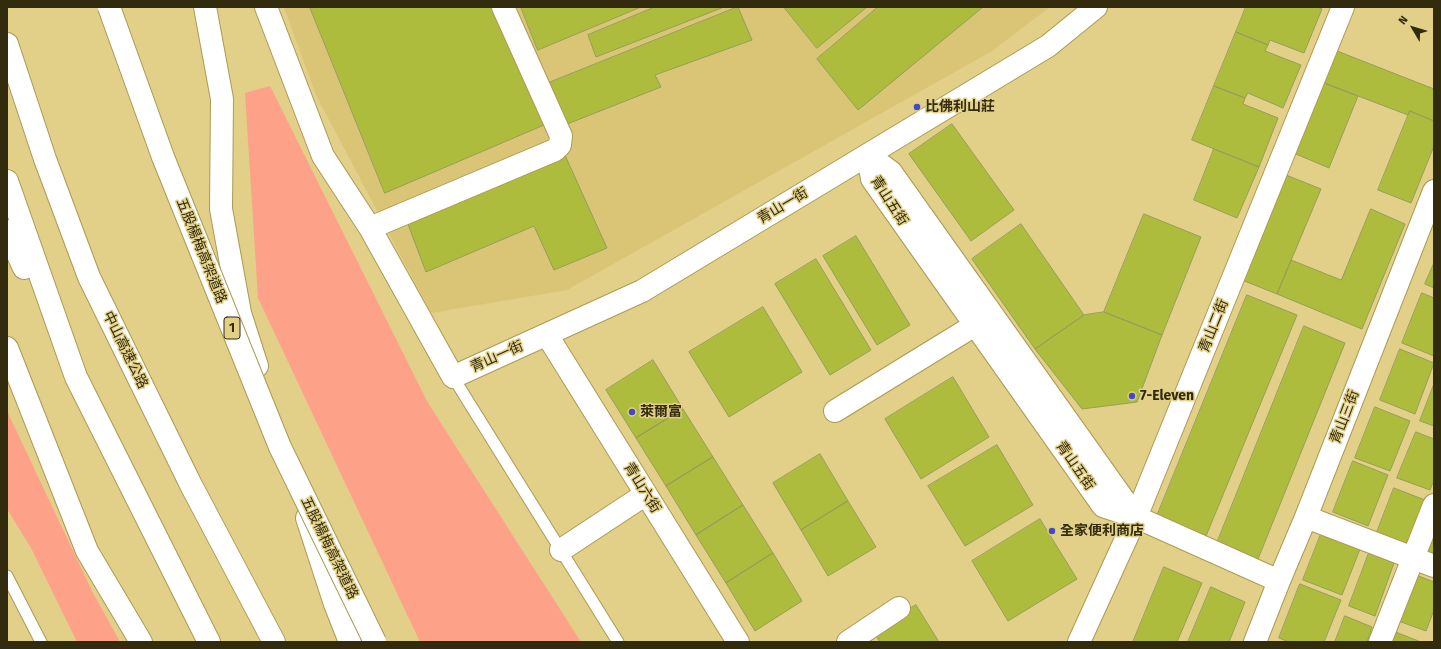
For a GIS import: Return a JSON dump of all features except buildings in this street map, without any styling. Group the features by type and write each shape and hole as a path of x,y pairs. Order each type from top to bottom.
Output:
{"main road":[{"name":"五股楊梅高架道路","path":"109,7 163,157 280,447 375,642"},
{"path":"205,7 222,99 221,209 240,313 333,597 350,642"},
{"path":"266,7 323,156 370,228 453,377"},
{"path":"370,228 555,150 560,145 561,136 503,7"},
{"name":"青山一街","path":"453,377 642,292 1048,46 1096,7"},
{"name":"青山二街","path":"1079,642 1136,517 1343,7"},
{"name":"中山高速公路","path":"7,44 45,159 89,277 191,485 274,642"},
{"name":"青山五街","path":"868,155 872,179 1103,506 1136,517 1279,581"},
{"name":"青山五街","path":"868,155 891,172 1136,517"},
{"path":"7,181 76,377"},
{"name":"青山三街","path":"1255,642 1306,517 1434,191"},
{"path":"7,231 76,377 209,642"},
{"path":"835,411 975,325"},
{"name":"青山六街","path":"547,335 738,642"},
{"path":"7,348 87,551 142,642"},
{"path":"561,550 646,494"},
{"path":"1380,642 1434,505"},
{"path":"1306,517 1434,566"},
{"path":"848,642 900,608"}],"lane":[{"path":"453,377 618,642"},
{"path":"7,576 41,642"}],"shaded area":[{"path":"284,7 1050,7 992,51 567,290 431,313 316,95"},
{"path":"270,86 428,403 581,642 420,642 258,298 245,93"},
{"path":"7,411 92,591 120,642 77,642 31,548 7,509"}],"place":[{"name":"比佛利山莊","path":"917,107"},
{"name":"7-Eleven","path":"1132,396"},
{"name":"萊爾富","path":"632,412"},
{"name":"全家便利商店","path":"1052,531"}]}
